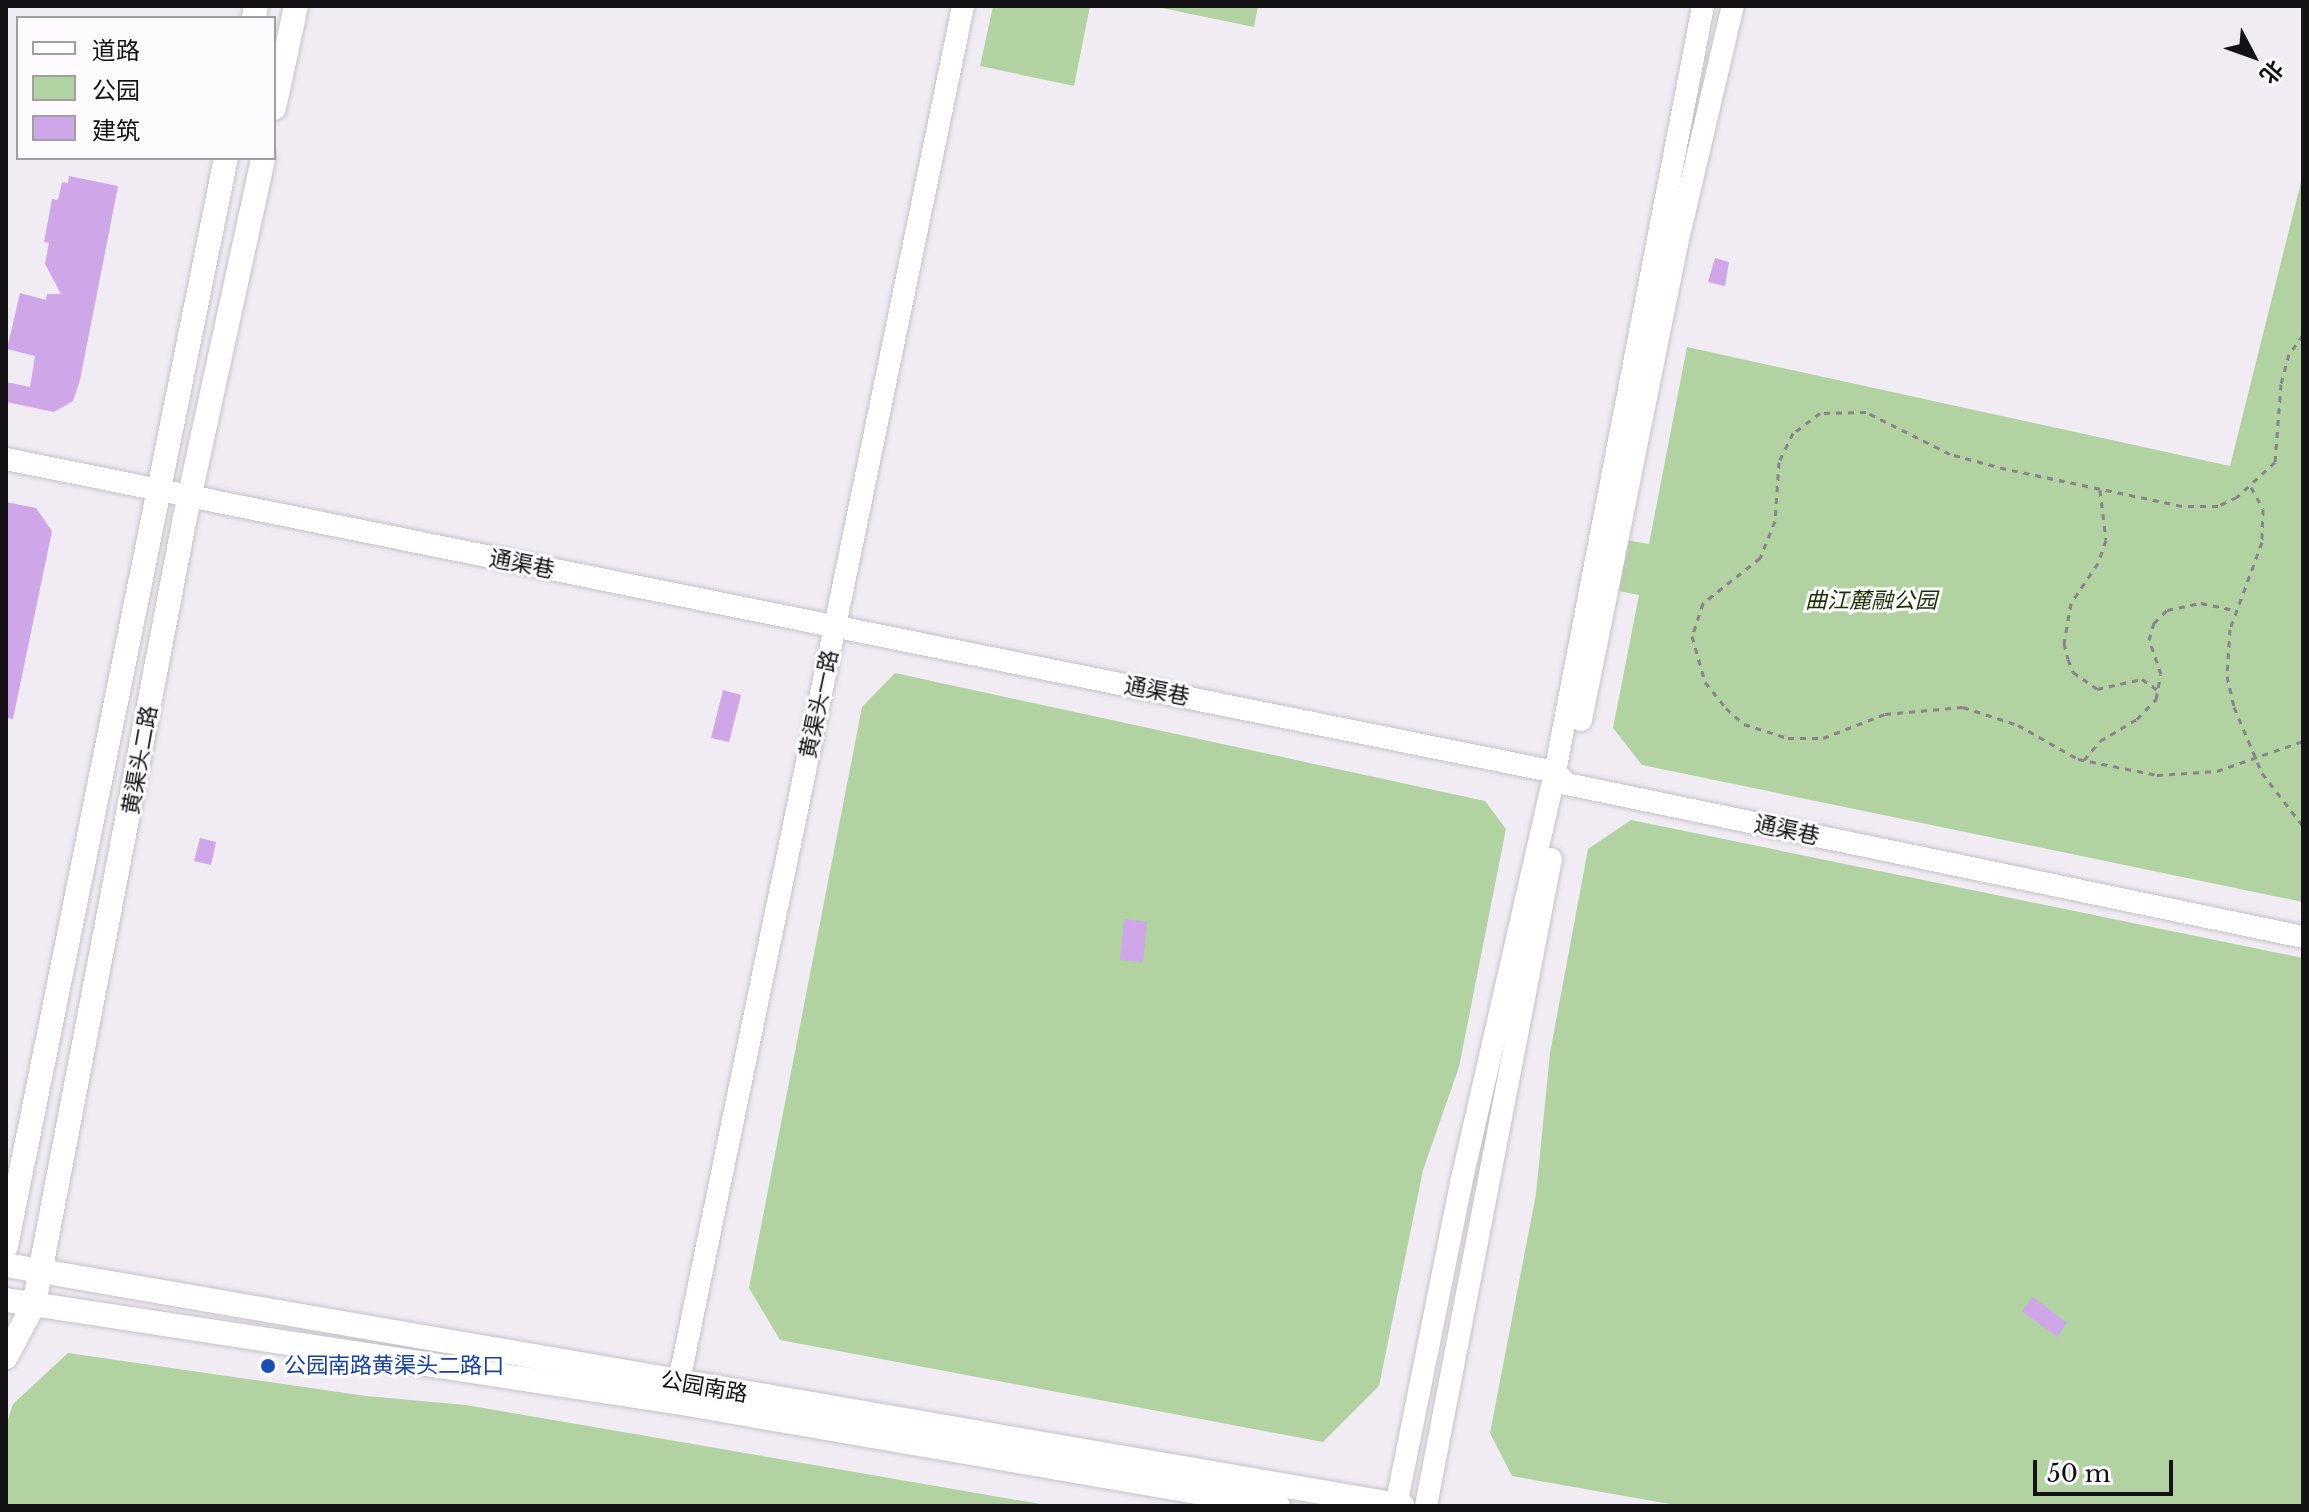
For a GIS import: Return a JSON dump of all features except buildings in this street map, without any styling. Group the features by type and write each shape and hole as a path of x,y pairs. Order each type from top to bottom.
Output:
{"main road":[{"path":"276,99 296,6"},
{"name":"黄渠头二路","path":"6,1246 226,160"},
{"name":"黄渠头二路","path":"6,1357 34,1304 189,497 263,160"},
{"name":"公园南路","path":"6,1265 1278,1506"},
{"name":"公园南路","path":"6,1300 677,1392 1398,1506"}],"street":[{"name":"黄渠头一路","path":"677,1392 963,6"},
{"path":"1426,1506 1703,6"},
{"path":"1398,1506 1461,1183 1561,778 1677,244 1733,6"},
{"name":"通渠巷","path":"6,459 835,626 2303,937"}],"path":[{"path":"2303,335 2289,354 2281,384 2275,462 2251,487 2218,506 2203,507 2100,488 1960,457 1866,412 1820,413 1793,433 1779,462 1775,521 1760,558 1703,603 1692,636 1697,663 1714,695 1744,724 1766,733 1804,740 1870,717 1963,707 2018,725 2084,760 2157,775 2217,771 2303,741"},
{"path":"2251,487 2263,509 2262,542 2235,610 2227,676 2234,707 2272,788 2303,826"},
{"path":"2100,488 2106,540 2098,563 2071,603 2064,643 2068,659 2073,672 2097,689 2142,679 2159,691"},
{"path":"2084,760 2110,733 2150,708 2159,691 2161,674 2149,640 2154,623 2181,605 2235,610"}],"green space":[{"path":"993,6 1090,6 1074,86 980,66"},
{"path":"1152,6 1258,6 1254,27"},
{"name":"曲江麓融公园","path":"2303,174 2303,902 1642,765 1613,728 1639,595 1609,589 1619,539 1649,544 1687,347 2230,466"},
{"path":"895,673 1485,801 1506,829 1459,1067 1423,1170 1379,1386 1323,1442 780,1340 749,1288 862,707"},
{"path":"1631,820 2303,958 2303,1506 1681,1506 1512,1476 1490,1433 1536,1194 1550,1053 1588,849"},
{"path":"68,1353 366,1396 466,1405 1052,1506 6,1506 6,1426 13,1404"}],"place":[{"name":"公园南路黄渠头二路口","path":"268,1366"}]}
